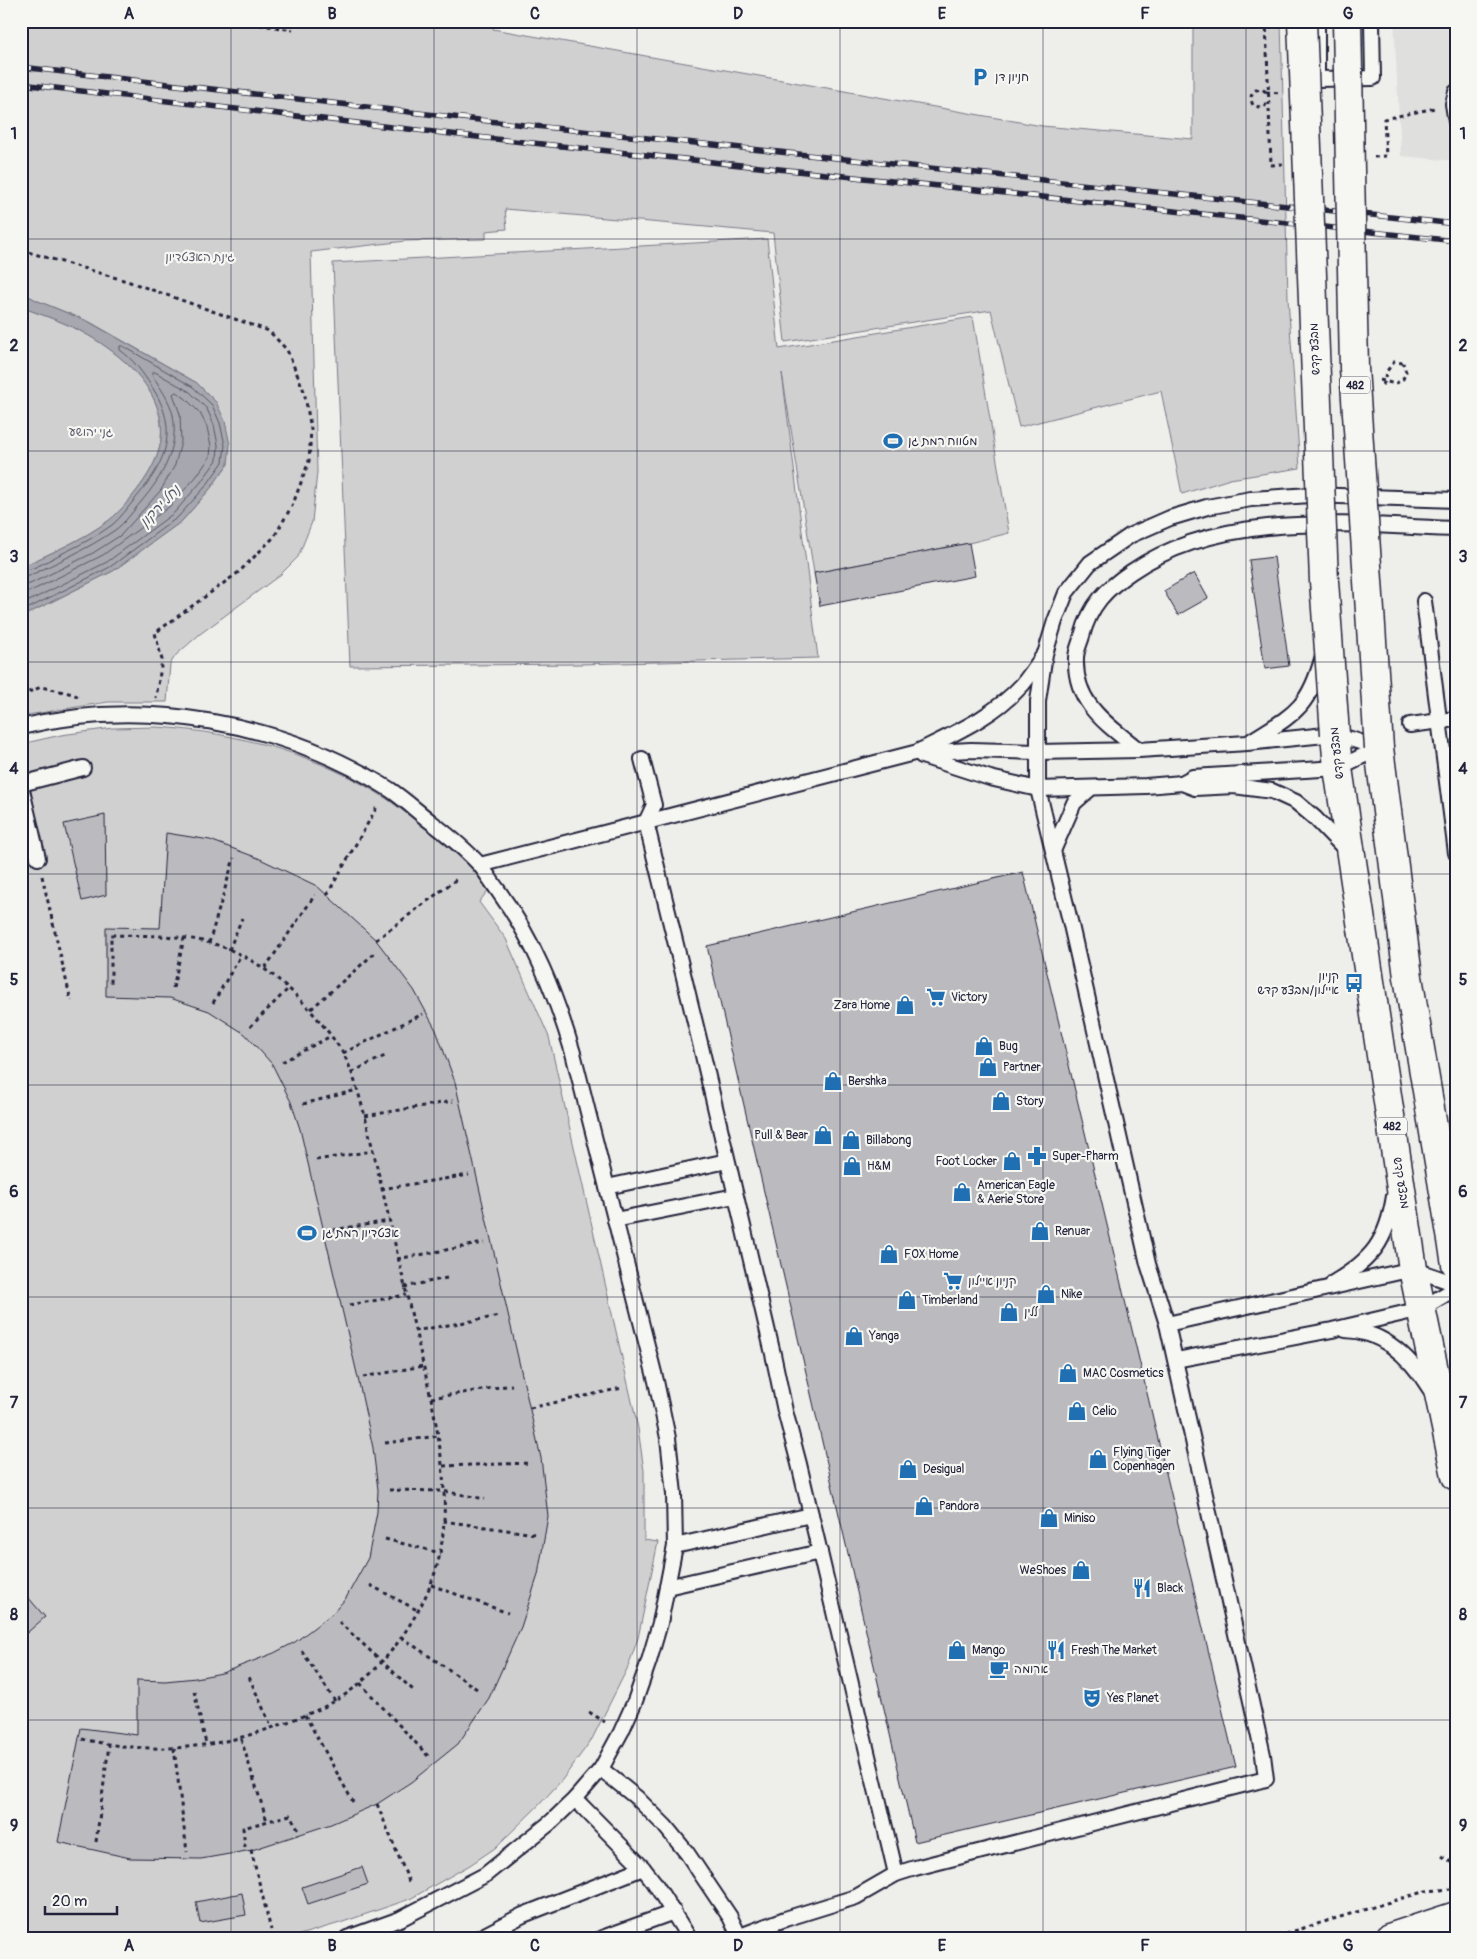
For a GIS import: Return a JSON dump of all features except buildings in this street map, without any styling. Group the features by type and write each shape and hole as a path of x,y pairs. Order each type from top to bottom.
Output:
{"main road":[{"name":"מבצע קדש","path":"1302,21 1324,580 1338,768 1413,1268 1456,1476"},
{"name":"482","path":"1347,21 1354,368 1379,748 1408,977 1448,1185 1456,1264"},
{"path":"1389,1938 1456,1916"}],"lane":[{"path":"1317,21 1317,79 1373,78 1372,21"},
{"path":"1454,98 1456,122"},
{"path":"601,1768 637,1798 666,1826 687,1853 730,1917 738,1937 785,1919 856,1897 896,1874 1266,1779 1262,1746 1176,1360 1148,1264 1038,790 1038,701 1045,654 1066,593 1090,563 1131,535 1170,518 1207,507 1251,499 1310,495 1456,500"},
{"path":"1139,750 1100,719 1085,700 1078,681 1076,657 1083,631 1092,608 1111,585 1146,562 1181,546 1214,536 1254,528 1310,525 1456,529"},
{"path":"1424,601 1456,853"},
{"path":"1247,744 1297,712 1308,697 1317,678 1329,632"},
{"path":"914,753 973,724 994,710 1022,684 1045,654"},
{"path":"21,727 78,717 133,714 218,722 269,735 308,748 389,790 453,840 480,865 512,911 542,964 558,1002 574,1053 656,1381 668,1438 674,1494 675,1546 649,1661 635,1701 601,1768 575,1799 551,1822 485,1875 400,1919 347,1938"},
{"path":"1410,725 1456,719"},
{"path":"480,865 914,753 971,750 1038,752 1139,750 1247,744 1335,734 1379,748"},
{"path":"914,753 990,778 1038,790 1182,783 1195,788 1233,781 1338,768 1379,748"},
{"path":"642,759 654,805 646,822 896,1874"},
{"path":"38,858 21,785 83,768"},
{"path":"1233,781 1272,791 1296,802 1315,818 1351,855"},
{"path":"1053,851 1074,803 1091,788"},
{"path":"607,1187 727,1161"},
{"path":"1321,1290 1354,1270 1372,1254 1384,1236 1391,1216 1398,1168"},
{"path":"615,1220 735,1196"},
{"path":"1167,1324 1413,1268 1456,1286"},
{"path":"1176,1360 1332,1330 1421,1309 1456,1286"},
{"path":"1332,1330 1356,1330 1382,1340 1402,1352 1418,1370 1440,1406"},
{"path":"675,1546 811,1515"},
{"path":"667,1587 820,1552"},
{"path":"575,1799 644,1868 689,1938"},
{"path":"479,1938 523,1915 644,1868"},
{"path":"602,1938 674,1912"}],"path":[{"path":"236,21 293,30"},
{"path":"1266,92 1262,89 1256,90 1251,97 1252,102 1256,106 1262,107 1267,103 1268,98"},
{"path":"1386,156 1384,119 1454,98"},
{"path":"21,250 127,281 269,331 287,350 304,391 311,429 309,461 293,504 274,537 240,572 155,633 162,660 153,716"},
{"path":"1354,368 1388,384 1394,384 1403,379 1406,372 1403,363 1394,362 1386,372 1384,383 1377,388"},
{"path":"21,695 41,687"},
{"path":"327,895 378,807"},
{"path":"38,858 71,1001"},
{"path":"209,943 234,858"},
{"path":"376,940 458,878"},
{"path":"264,968 315,895"},
{"path":"229,950 242,918"},
{"path":"82,1739 109,1745 138,1748 174,1748 241,1739 305,1715 335,1701 360,1683 382,1662 402,1638 419,1611 431,1585 440,1553 443,1521 443,1466 431,1398 365,1116 352,1072 344,1053 310,1009 264,968 241,955 209,943 184,938 112,935 112,983"},
{"path":"173,988 184,938"},
{"path":"310,1009 378,951"},
{"path":"213,1003 241,955"},
{"path":"250,1027 288,989"},
{"path":"344,1053 424,1014"},
{"path":"282,1062 331,1036"},
{"path":"352,1072 387,1055"},
{"path":"303,1104 357,1090"},
{"path":"365,1116 453,1101"},
{"path":"316,1160 373,1151"},
{"path":"381,1189 469,1174"},
{"path":"333,1230 389,1220"},
{"path":"397,1259 484,1243"},
{"path":"404,1287 447,1278"},
{"path":"349,1305 406,1295"},
{"path":"414,1331 500,1316"},
{"path":"363,1377 423,1366"},
{"path":"431,1398 512,1385"},
{"path":"530,1408 622,1388"},
{"path":"385,1443 439,1436"},
{"path":"443,1466 531,1463"},
{"path":"389,1490 443,1491 485,1499"},
{"path":"443,1521 535,1534"},
{"path":"385,1539 440,1553"},
{"path":"370,1585 419,1611"},
{"path":"431,1585 508,1613"},
{"path":"21,1615 29,1607"},
{"path":"339,1622 413,1690"},
{"path":"402,1638 480,1691"},
{"path":"302,1651 335,1701"},
{"path":"249,1677 272,1728"},
{"path":"360,1683 428,1756"},
{"path":"194,1691 206,1744"},
{"path":"305,1715 353,1802"},
{"path":"241,1739 267,1821"},
{"path":"96,1842 109,1745"},
{"path":"174,1748 187,1852"},
{"path":"377,1804 410,1884"},
{"path":"245,1847 243,1828 290,1815 299,1830"},
{"path":"252,1850 271,1930"},
{"path":"1442,1856 1456,1865"},
{"path":"1271,1938 1426,1891 1456,1888"}],"shaded area":[{"path":"1394,21 1456,21 1456,161 1401,156"}],"green space":[{"name":"גינת האצטדיון","path":"21,21 493,21 493,29 1042,126 1193,139 1193,21 1281,21 1288,299 1300,468 1230,479 1182,494 1161,391 1019,427 991,310 785,342 773,233 505,209 507,229 486,231 486,239 406,241 311,252 317,472 312,522 298,557 280,575 200,634 176,655 170,664 167,702 108,702 21,716 21,617 113,571 182,521 210,489 228,464 197,383 90,322 21,292"},
{"path":"767,239 779,349 973,317 1009,533 969,543 814,573 782,373 818,658 579,664 350,666 333,263"},
{"name":"גני יהושע","path":"21,307 77,329 120,357 148,389 157,407 161,427 160,447 148,475 119,511 88,534 21,567"},
{"name":"אצטדיון רמת גן","path":"156,727 217,734 248,740 307,759 336,771 398,807 441,841 490,888 479,902 506,939 549,1037 638,1428 644,1471 644,1540 658,1542 638,1638 628,1667 592,1739 562,1780 538,1806 495,1848 470,1865 410,1899 289,1938 21,1938 21,1015 26,1013 21,1002 21,744 61,735 113,728"}],"water":[{"name":"נחל ירקון","path":"21,292 89,322 197,383 216,402 225,421 230,445 228,464 210,489 182,521 113,571 21,617 21,567 88,534 119,511 138,489 151,469 160,447 161,427 157,407 148,389 120,357 77,329 21,307"}],"railway":[{"path":"21,67 479,120 1456,224"},
{"path":"21,84 477,137 1456,241"}],"place":[{"name":"חניון דן","path":"980,77"},
{"name":"מטווח רמת גן","path":"893,441"},
{"name":"קניון איילון/מבצע קדש","path":"1354,983"},
{"name":"Victory","path":"936,997"},
{"name":"Zara Home","path":"905,1005"},
{"name":"Bug","path":"984,1046"},
{"name":"Partner","path":"988,1067"},
{"name":"Bershka","path":"833,1081"},
{"name":"Story","path":"1001,1101"},
{"name":"Pull & Bear","path":"823,1135"},
{"name":"Billabong","path":"851,1140"},
{"name":"Super-Pharm","path":"1037,1156"},
{"name":"Foot Locker","path":"1012,1161"},
{"name":"H&M","path":"852,1166"},
{"name":"American Eagle & Aerie Store","path":"962,1192"},
{"name":"Renuar","path":"1040,1231"},
{"name":"אצטדיון רמת גן","path":"307,1233"},
{"name":"FOX Home","path":"889,1254"},
{"name":"קניון איילון","path":"953,1281"},
{"name":"Nike","path":"1046,1294"},
{"name":"Timberland","path":"907,1300"},
{"name":"ללין","path":"1009,1312"},
{"name":"Yanga","path":"854,1336"},
{"name":"MAC Cosmetics","path":"1068,1373"},
{"name":"Celio","path":"1077,1411"},
{"name":"Flying Tiger Copenhagen","path":"1098,1459"},
{"name":"Desigual","path":"908,1469"},
{"name":"Pandora","path":"924,1506"},
{"name":"Miniso","path":"1049,1518"},
{"name":"WeShoes","path":"1081,1570"},
{"name":"Black","path":"1142,1588"},
{"name":"Mango","path":"957,1650"},
{"name":"Fresh The Market","path":"1056,1650"},
{"name":"ארומה","path":"999,1669"},
{"name":"Yes Planet","path":"1092,1698"}]}
